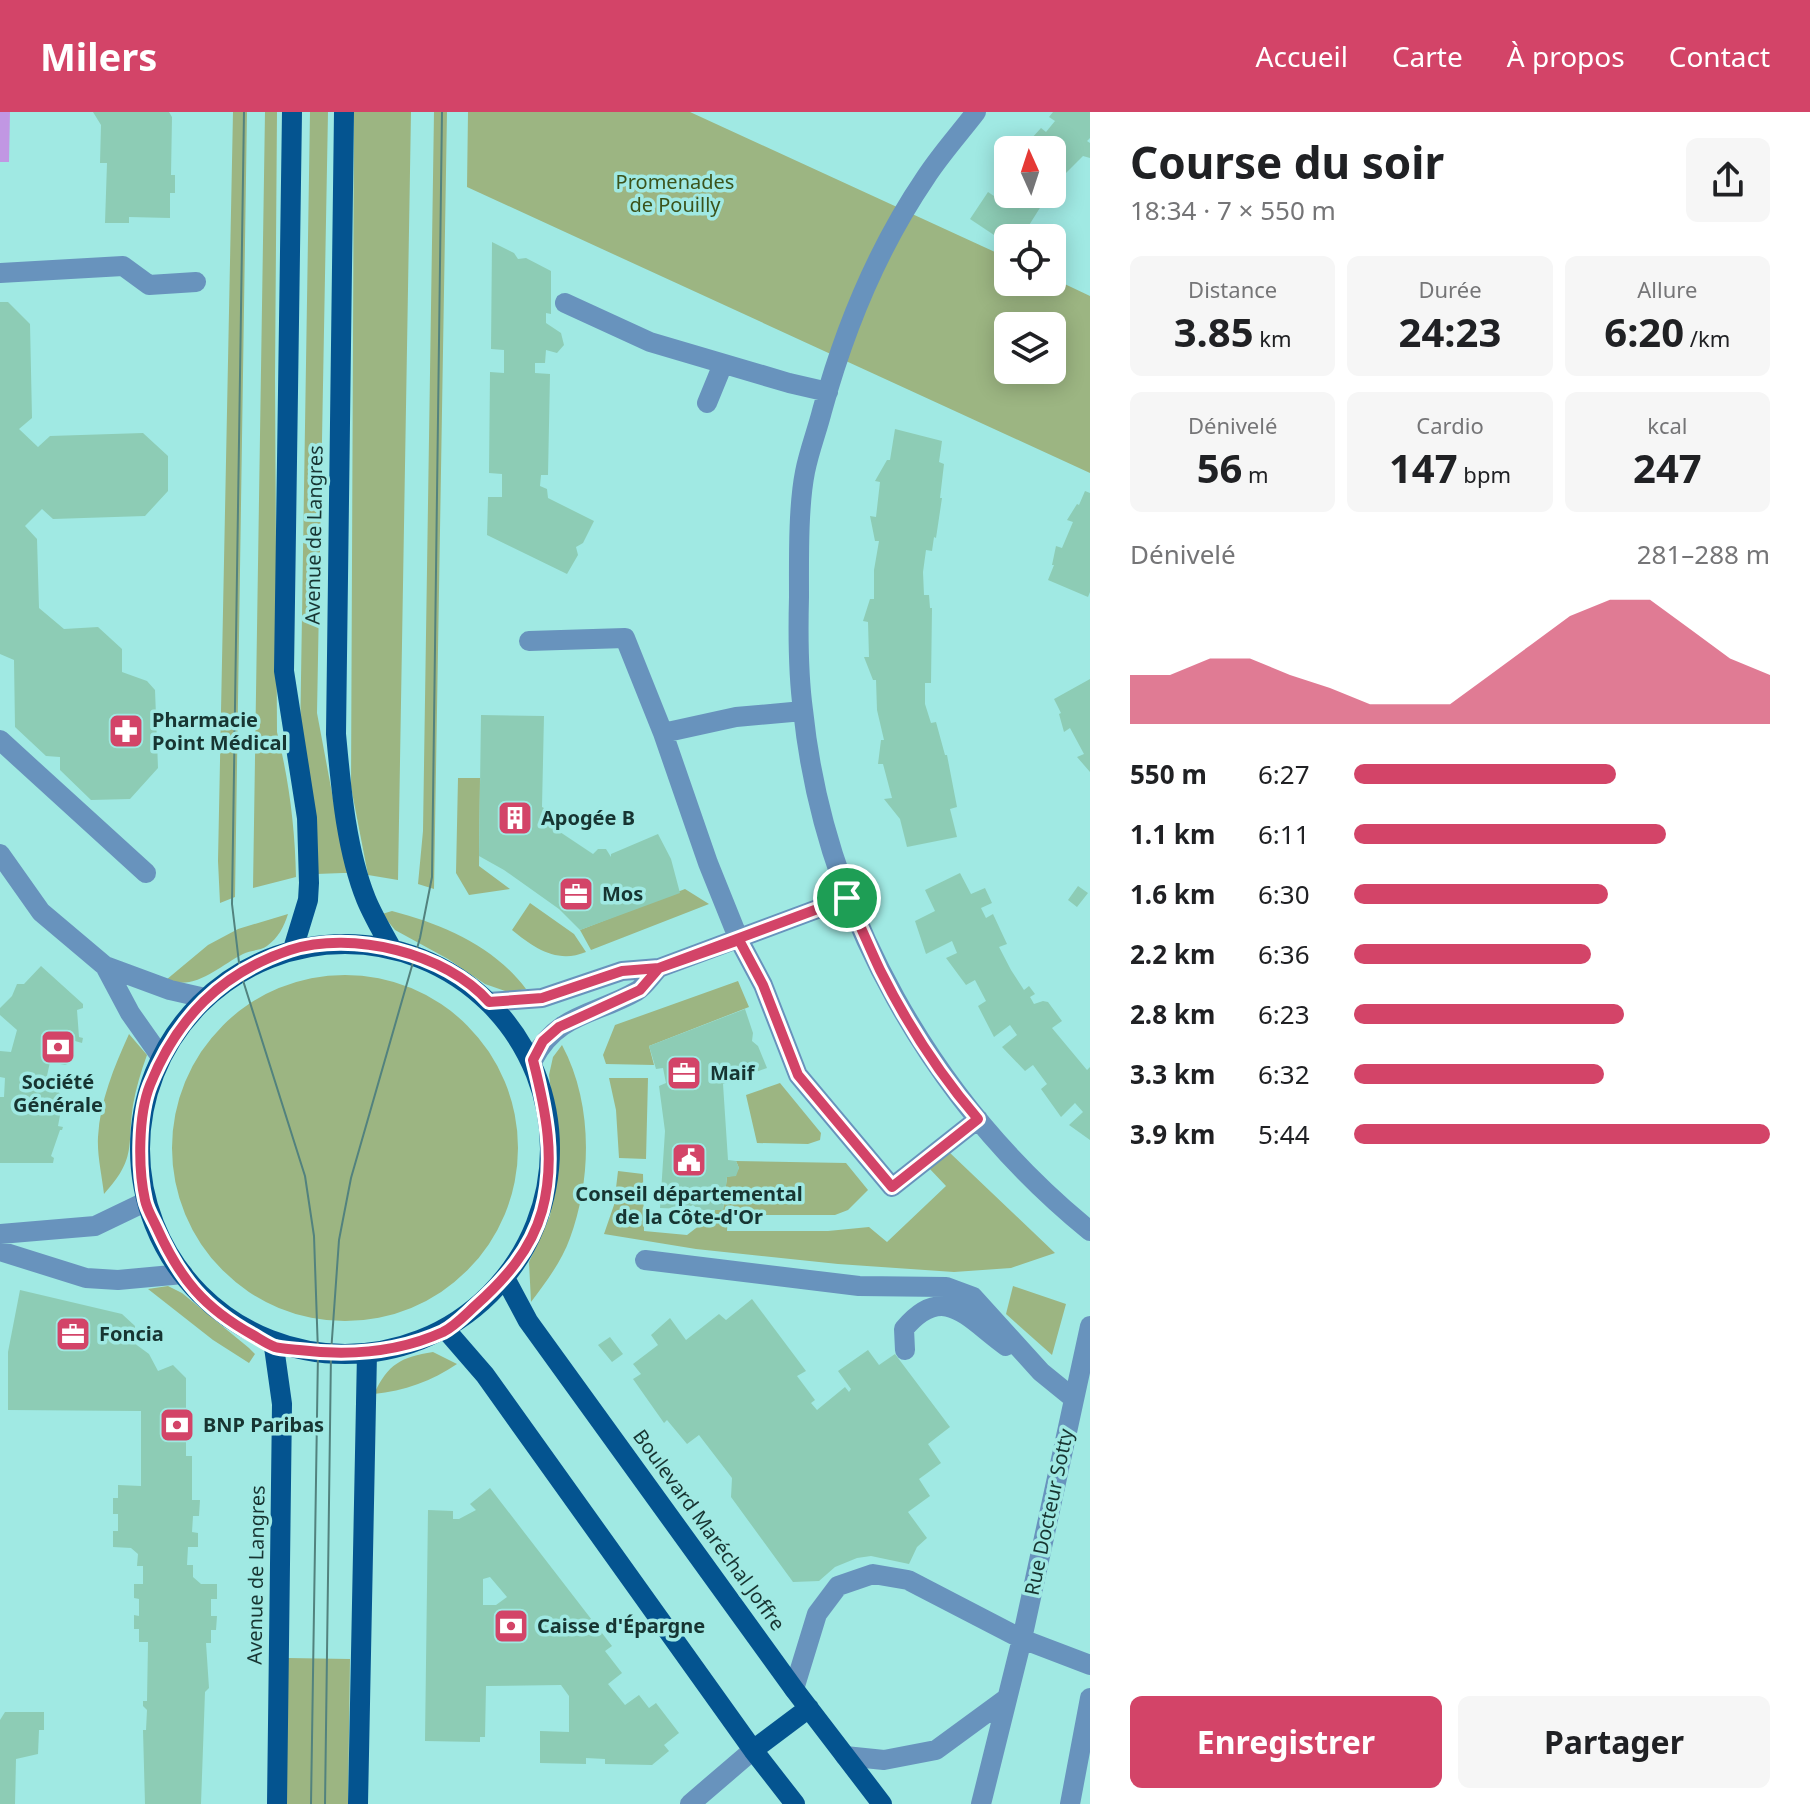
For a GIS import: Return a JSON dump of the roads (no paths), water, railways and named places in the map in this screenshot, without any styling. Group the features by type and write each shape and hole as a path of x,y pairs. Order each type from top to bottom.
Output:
{"main road":[{"name":"Avenue de Langres","path":"292,112 284,671 307,818 309,883 308,900 293,949"},
{"name":"Avenue de Langres","path":"344,112 336,734 344,809 360,881 366,900 392,949"},
{"path":"350,944 392,949 449,971 479,991 514,1030 533,1060 546,1111 550,1169 541,1213 522,1256 505,1278 446,1330 409,1345 367,1353 274,1347 229,1322 194,1291 165,1245 145,1202 140,1153 146,1097 161,1057 176,1032 205,998 240,971 293,949 350,944"},
{"name":"Boulevard Maréchal Joffre","path":"505,1278 528,1321 794,1689 882,1804"},
{"path":"446,1330 485,1375 753,1750 795,1804"},
{"name":"Avenue de Langres","path":"274,1347 282,1404 277,1804"},
{"path":"358,1804 367,1353"},
{"path":"753,1750 809,1708"}],"street":[{"path":"976,112 927,176 889,236 846,332 828,392 805,474 799,598 803,711 813,775 828,838 847,898 880,970 952,1089 1020,1165 1090,1231"},
{"path":"0,273 123,266 149,285 196,282"},
{"path":"565,303 650,342 828,392"},
{"path":"707,403 723,364"},
{"path":"529,641 625,638 663,733 708,863 739,940 763,985 798,1075 892,1187 978,1119"},
{"path":"663,733 736,717 803,711"},
{"path":"0,740 146,873"},
{"path":"0,854 41,912 105,966 170,990 205,998"},
{"path":"489,1002 542,998 622,971 659,968 847,898"},
{"path":"105,966 130,1013 161,1057"},
{"path":"533,1060 543,1041 559,1027 640,990 659,968"},
{"path":"0,1234 95,1226 145,1202"},
{"path":"0,1251 86,1278 118,1280 183,1274"},
{"path":"645,1260 859,1286 946,1287 973,1297 1041,1372"},
{"path":"905,1350 904,1329 918,1313 935,1305 953,1307 1073,1398"},
{"name":"Rue Docteur Sotty","path":"981,1804 1022,1639 1090,1326"},
{"path":"794,1689 817,1614 838,1586 873,1574 908,1580 1022,1639 1090,1665"},
{"path":"845,1756 884,1760 936,1750 1007,1698"},
{"path":"1070,1804 1090,1698"},
{"path":"690,1804 753,1750"}],"tram line":[{"path":"244,112 232,904 240,971 305,1176 314,1236 318,1352 311,1804"},
{"path":"325,1804 331,1353 339,1240 351,1178 420,938 432,877 442,112"}],"place":[{"name":"Pharmacie Point Médical","path":"126,731"},
{"name":"Apogée B","path":"515,818"},
{"name":"Mos","path":"576,894"},
{"name":"Société Générale","path":"58,1047"},
{"name":"Maif","path":"684,1073"},
{"name":"Conseil départemental de la Côte-d'Or","path":"689,1160"},
{"name":"Foncia","path":"73,1334"},
{"name":"BNP Paribas","path":"177,1425"},
{"name":"Caisse d'Épargne","path":"511,1626"}],"park label":[{"name":"Promenades de Pouilly","path":"675,194"}]}
